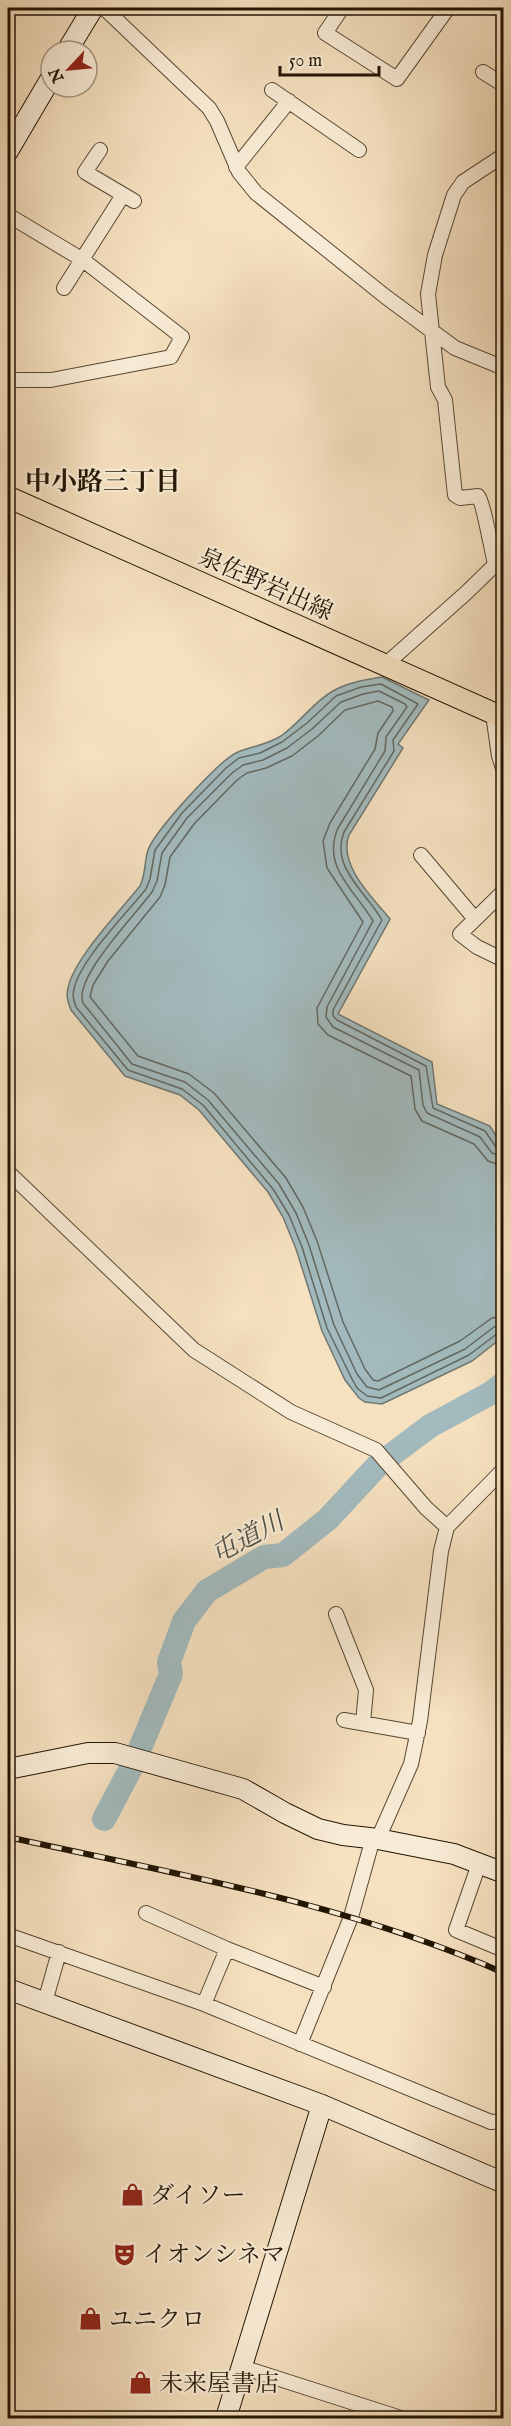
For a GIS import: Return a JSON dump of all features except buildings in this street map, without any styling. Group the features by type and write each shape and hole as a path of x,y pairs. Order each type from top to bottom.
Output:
{"main road":[{"name":"泉佐野岩出線","path":"8,497 498,716"}],"street":[{"path":"74,39 93,8"},
{"path":"104,8 209,108 217,121 236,167 256,193 432,332 455,348 504,368"},
{"path":"342,8 325,33 397,79 448,8"},
{"path":"483,72 504,85"},
{"path":"272,90 359,150"},
{"path":"8,151 39,98"},
{"path":"236,167 289,101"},
{"path":"64,288 129,198 85,172 100,150"},
{"path":"385,665 499,560 484,523 483,501 478,496 460,498 455,495 445,400 438,387 428,294 435,255 454,195 462,182 504,155"},
{"path":"8,215 83,260 182,337 171,357 51,380 8,380"},
{"path":"498,716 499,756 504,771"},
{"path":"421,855 475,919"},
{"path":"504,891 460,934 477,947 504,960"},
{"path":"8,1172 194,1350 291,1412 376,1450 426,1508 447,1527"},
{"path":"300,2044 351,1917 375,1838 411,1764 418,1732 441,1551 447,1527 504,1469"},
{"path":"336,1614 366,1690 363,1723"},
{"path":"344,1720 418,1732"},
{"path":"8,1769 88,1753 115,1754 243,1789 318,1829 454,1854 504,1874"},
{"path":"479,1864 456,1930 504,1950"},
{"path":"146,1913 227,1949 324,1987"},
{"path":"8,1935 204,2004 491,2122 504,2121"},
{"path":"204,2004 227,1949"},
{"path":"45,2002 59,1952"},
{"path":"8,1989 322,2105 504,2183"},
{"path":"226,2418 322,2105"},
{"path":"242,2367 401,2418"}],"water":[{"path":"382,677 429,700 398,744 403,748 349,835 348,858 352,869 366,891 390,919 338,1014 432,1062 437,1104 490,1126 503,1147 504,1336 472,1361 382,1404 365,1402 345,1380 322,1331 296,1249 283,1217 268,1192 199,1110 180,1095 125,1076 71,1010 67,994 72,976 88,949 140,886 148,850 153,841 203,782 238,752 281,736 333,691 351,683"}],"waterway":[{"name":"屯道川","path":"141,1746 171,1674 169,1662 184,1621 207,1591 264,1557 283,1555 328,1519 378,1465 430,1426 491,1393 504,1383"},
{"name":"屯道川","path":"104,1819 131,1768"}],"railway":[{"path":"8,1837 197,1878 322,1909 383,1927 504,1973"}],"place":[{"name":"ダイソー","path":"132,2195"},
{"name":"イオンシネマ","path":"125,2254"},
{"name":"ユニクロ","path":"91,2319"},
{"name":"未来屋書店","path":"141,2383"}],"district":[{"name":"中小路三丁目","path":"103,481"}]}
